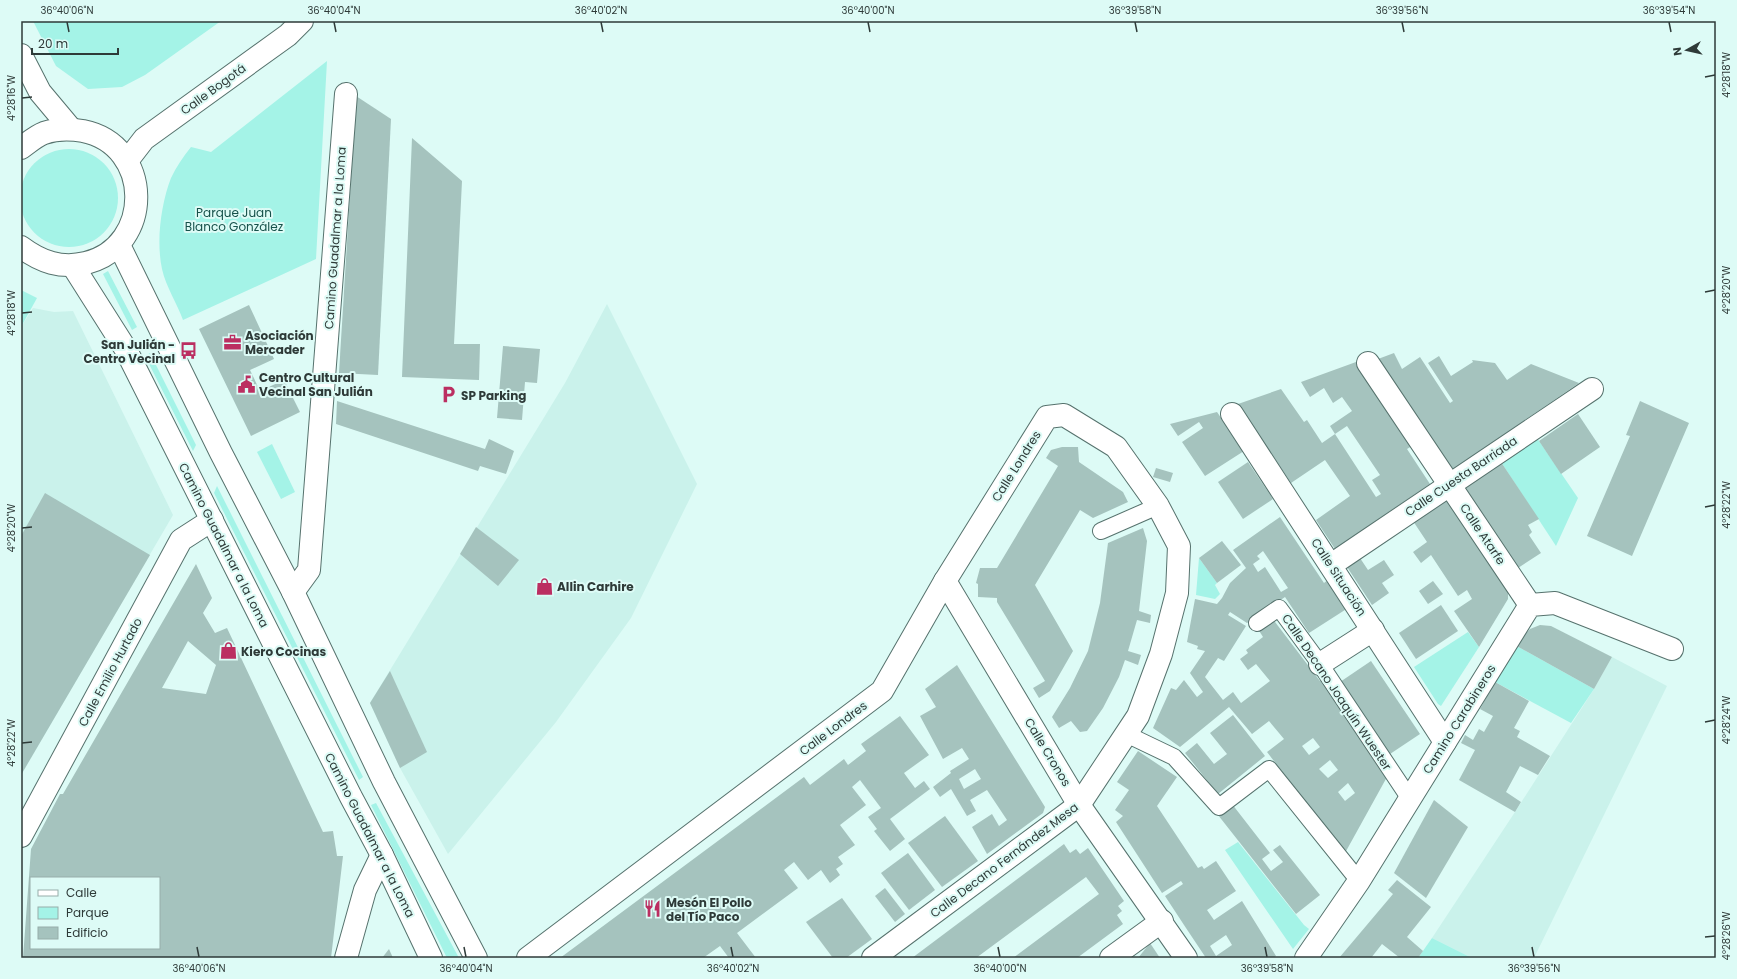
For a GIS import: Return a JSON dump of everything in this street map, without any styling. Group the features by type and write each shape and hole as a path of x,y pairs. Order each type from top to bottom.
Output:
{"street":[{"name":"Calle Bogotá","path":"127,161 144,139 288,35 302,21"},
{"path":"21,55 40,92 71,129"},
{"name":"Camino Guadalmar a la Loma","path":"293,592 309,570 346,94"},
{"path":"21,148 44,133 71,129 93,133 112,144 127,161 136,182 137,204 131,226 119,245 98,260 73,266 54,265 37,259 21,247"},
{"path":"119,245 225,460 293,592 384,782 476,958"},
{"name":"Camino Guadalmar a la Loma","path":"73,266 125,348 344,783 382,855 431,958"},
{"name":"Calle Atarfe","path":"1368,363 1530,605"},
{"name":"Calle Cuesta Barriada","path":"1331,564 1592,389"},
{"name":"Calle Situación","path":"1232,414 1331,564 1445,742"},
{"name":"Calle Decano Fernández Mesa","path":"873,958 1079,805 1138,716 1161,654 1177,593 1179,546 1158,506 1116,447 1064,415 1047,417"},
{"name":"Calle Londres","path":"528,958 882,691 945,581 1047,417"},
{"name":"Calle Emilio Hurtado","path":"21,836 181,540 212,520"},
{"name":"Calle Cronos","path":"945,581 1079,805 1162,921 1186,958"},
{"path":"1530,605 1555,603 1672,649"},
{"name":"Camino Carabineros","path":"1306,958 1359,881 1530,605"},
{"path":"1320,664 1373,630"},
{"path":"346,958 365,890 382,855"},
{"path":"1111,958 1162,921"}],"lane":[{"path":"1101,531 1158,506"},
{"name":"Calle Decano Joaquín Wuester","path":"1257,623 1279,608 1320,664 1410,799"},
{"path":"1126,734 1174,757 1219,807 1269,769 1359,881"}],"shaded area":[{"name":"Allin Carhire","path":"607,304 697,484 631,618 556,722 448,854 400,768 370,703 565,383"},
{"path":"33,308 54,312 73,311 173,515 21,775 21,327"},
{"path":"1612,657 1667,686 1534,958 1472,958 1432,938 1594,689"}],"green space":[{"path":"33,21 221,21 145,75 122,87 88,89 56,66"},
{"name":"Parque Juan Blanco González","path":"327,61 316,259 183,320 164,276 159,247 162,211 167,188 175,170 191,147 211,152"},
{"path":"69,149 88,153 103,164 114,179 118,198 114,217 103,232 88,243 69,247 50,243 35,232 24,217 20,198 24,179 35,164 50,153"},
{"path":"108,271 137,327 132,330 103,274"},
{"path":"21,290 37,298 21,327"},
{"path":"150,353 196,445 193,451 145,356"},
{"path":"1537,438 1578,498 1556,546 1501,462"},
{"path":"272,444 295,492 281,499 257,452"},
{"path":"217,486 363,777 359,780 214,493"},
{"path":"1199,558 1217,583 1215,585 1220,594 1215,599 1196,595"},
{"path":"1468,632 1479,647 1441,706 1438,704 1414,667"},
{"path":"1515,645 1594,689 1571,723 1495,682"},
{"path":"376,803 459,958 447,958 371,805"},
{"path":"1238,842 1304,925 1309,929 1293,949 1225,850"},
{"path":"1432,938 1472,958 1418,958"}],"building":[{"path":"356,96 391,119 378,375 339,373"},
{"path":"412,138 462,181 454,344 480,344 479,380 402,377"},
{"path":"249,305 274,359 250,370 260,391 284,380 300,412 251,436 199,329"},
{"path":"503,346 540,349 537,383 525,382 522,420 497,418"},
{"path":"1394,353 1402,369 1420,357 1450,403 1453,401 1428,363 1439,356 1451,376 1473,362 1472,360 1495,363 1507,380 1531,364 1579,383 1451,471 1378,359"},
{"path":"1356,362 1412,446 1407,449 1430,484 1335,549 1316,520 1350,496 1325,460 1291,483 1238,404 1281,389 1304,422 1307,420 1322,443 1335,434 1330,426 1352,411 1342,397 1333,403 1324,388 1310,397 1301,382","holes":["1347,426 1380,475 1372,480 1381,494 1376,497 1335,434"]},
{"path":"337,401 485,449 489,439 514,451 506,474 480,466 478,471 336,424"},
{"path":"1640,401 1689,423 1632,556 1587,536 1630,436 1626,435"},
{"path":"1217,412 1244,451 1205,476 1182,442 1203,428 1199,422 1178,436 1170,424"},
{"path":"1578,414 1600,447 1561,474 1539,441"},
{"path":"1062,447 1078,447 1079,462 1123,492 1128,502 1093,518 1080,510 1035,585 1073,651 1050,691 1039,698 1033,688 1045,681 997,602 997,598 978,597 978,584 976,583 980,568 997,568 1058,466 1046,458 1051,450"},
{"path":"1248,462 1273,499 1243,519 1218,482"},
{"path":"1501,462 1539,519 1528,525 1532,532 1529,535 1541,553 1518,568 1463,486"},
{"path":"1156,468 1173,473 1170,482 1153,477"},
{"path":"45,493 150,555 21,775 21,536"},
{"path":"1447,499 1508,591 1508,599 1479,647 1454,611 1472,599 1467,590 1458,596 1431,555 1421,563 1413,552 1427,542 1413,521"},
{"path":"1280,517 1324,583 1329,579 1348,608 1309,633 1285,597 1247,623 1230,612 1228,615 1246,626 1224,661 1218,658 1205,677 1223,700 1233,692 1241,703 1270,681 1256,664 1248,670 1240,659 1248,653 1246,650 1263,637 1258,629 1272,618 1320,681 1321,680 1387,777 1345,853 1267,752 1284,739 1269,721 1252,734 1229,707 1180,747 1153,728 1171,688 1176,690 1184,680 1197,697 1203,692 1190,673 1205,651 1197,649 1198,646 1187,642 1195,599 1217,604 1230,583 1246,568 1233,550","holes":["1263,551 1288,588 1281,592 1265,567 1258,572 1253,564 1260,559 1257,556","1313,738 1320,747 1309,755 1302,746","1330,760 1338,770 1328,778 1319,769","1348,783 1355,793 1345,801 1338,792"]},
{"path":"476,527 519,560 498,586 460,554"},
{"path":"1143,528 1147,541 1139,611 1151,615 1150,623 1137,620 1128,651 1141,655 1138,665 1125,660 1119,677 1103,708 1087,731 1080,732 1071,721 1059,728 1052,717 1070,688 1088,651 1100,603 1108,543"},
{"path":"1222,541 1241,565 1217,583 1199,558"},
{"path":"1360,558 1368,570 1384,560 1394,575 1382,583 1389,593 1372,605 1347,567"},
{"path":"196,564 212,598 203,613 215,633 227,628 323,832 333,831 337,856 343,856 331,958 23,958 31,849 60,794 63,794","holes":["188,641 216,665 206,694 162,688"]},
{"path":"1433,581 1443,594 1428,604 1419,591"},
{"path":"1441,605 1458,631 1416,659 1399,633"},
{"path":"1540,625 1551,626 1612,657 1594,689 1515,645 1530,629"},
{"path":"1371,661 1420,734 1390,754 1340,682"},
{"path":"957,665 1045,807 1043,813 987,854 972,827 992,814 999,826 1007,820 987,790 970,800 976,811 967,816 951,789 940,797 933,787 951,773 950,771 969,759 962,748 943,759 920,716 936,707 925,689","holes":["975,769 981,779 964,789 959,779"]},
{"path":"390,671 427,752 400,768 370,703"},
{"path":"1495,682 1529,701 1514,728 1520,731 1517,737 1550,756 1538,775 1520,766 1506,792 1521,802 1515,812 1459,780 1475,750 1461,743 1465,735 1473,740 1479,729 1484,732 1493,716 1480,709"},
{"path":"1233,715 1265,756 1218,794 1185,753 1197,743 1214,764 1227,754 1210,733"},
{"path":"900,716 929,755 904,773 915,788 924,781 930,789 890,819 905,839 890,851 874,831 877,829 868,817 881,808 860,780 852,787 866,805 840,825 855,845 838,857 843,864 836,869 840,875 830,883 821,870 808,880 794,862 784,870 798,888 737,933 756,958 729,958 720,946 703,958 560,958 804,777 810,785 844,759 848,765 866,751 861,744"},
{"path":"1138,751 1177,777 1157,806 1198,868 1202,866 1204,869 1216,861 1236,891 1207,910 1214,920 1242,901 1276,956 1273,958 1206,958 1165,896 1183,884 1181,881 1162,893 1116,822 1123,816 1115,810 1129,790 1117,782","holes":["1226,935 1232,945 1216,956 1210,946"]},
{"path":"1434,800 1468,827 1426,898 1394,873"},
{"path":"1232,804 1270,853 1262,859 1271,871 1283,862 1273,850 1280,845 1320,895 1296,914 1218,815"},
{"path":"945,816 978,861 942,887 908,843"},
{"path":"1064,844 1070,853 1076,849 1080,854 1088,848 1124,901 1118,906 1122,911 1117,915 1123,924 1077,958 1013,958 1099,894 1086,877 976,958 912,958"},
{"path":"908,853 935,890 909,910 881,873"},
{"path":"1397,880 1431,907 1407,937 1423,951 1418,958 1400,958 1382,944 1371,958 1339,958 1393,894 1388,890"},
{"path":"885,888 905,914 895,922 875,896"},
{"path":"842,898 872,939 846,958 833,958 806,922"},
{"path":"1150,943 1160,958 1138,958"},
{"path":"389,949 393,958 382,958"}],"place":[{"name":"Asociación Mercader","path":"232,342"},
{"name":"San Julián - Centro Vecinal","path":"188,351"},
{"name":"Centro Cultural Vecinal San Julián","path":"246,384"},
{"name":"SP Parking","path":"448,395"},
{"name":"Allin Carhire","path":"544,586"},
{"name":"Kiero Cocinas","path":"228,651"},
{"name":"Mesón El Pollo del Tío Paco","path":"653,909"}]}
